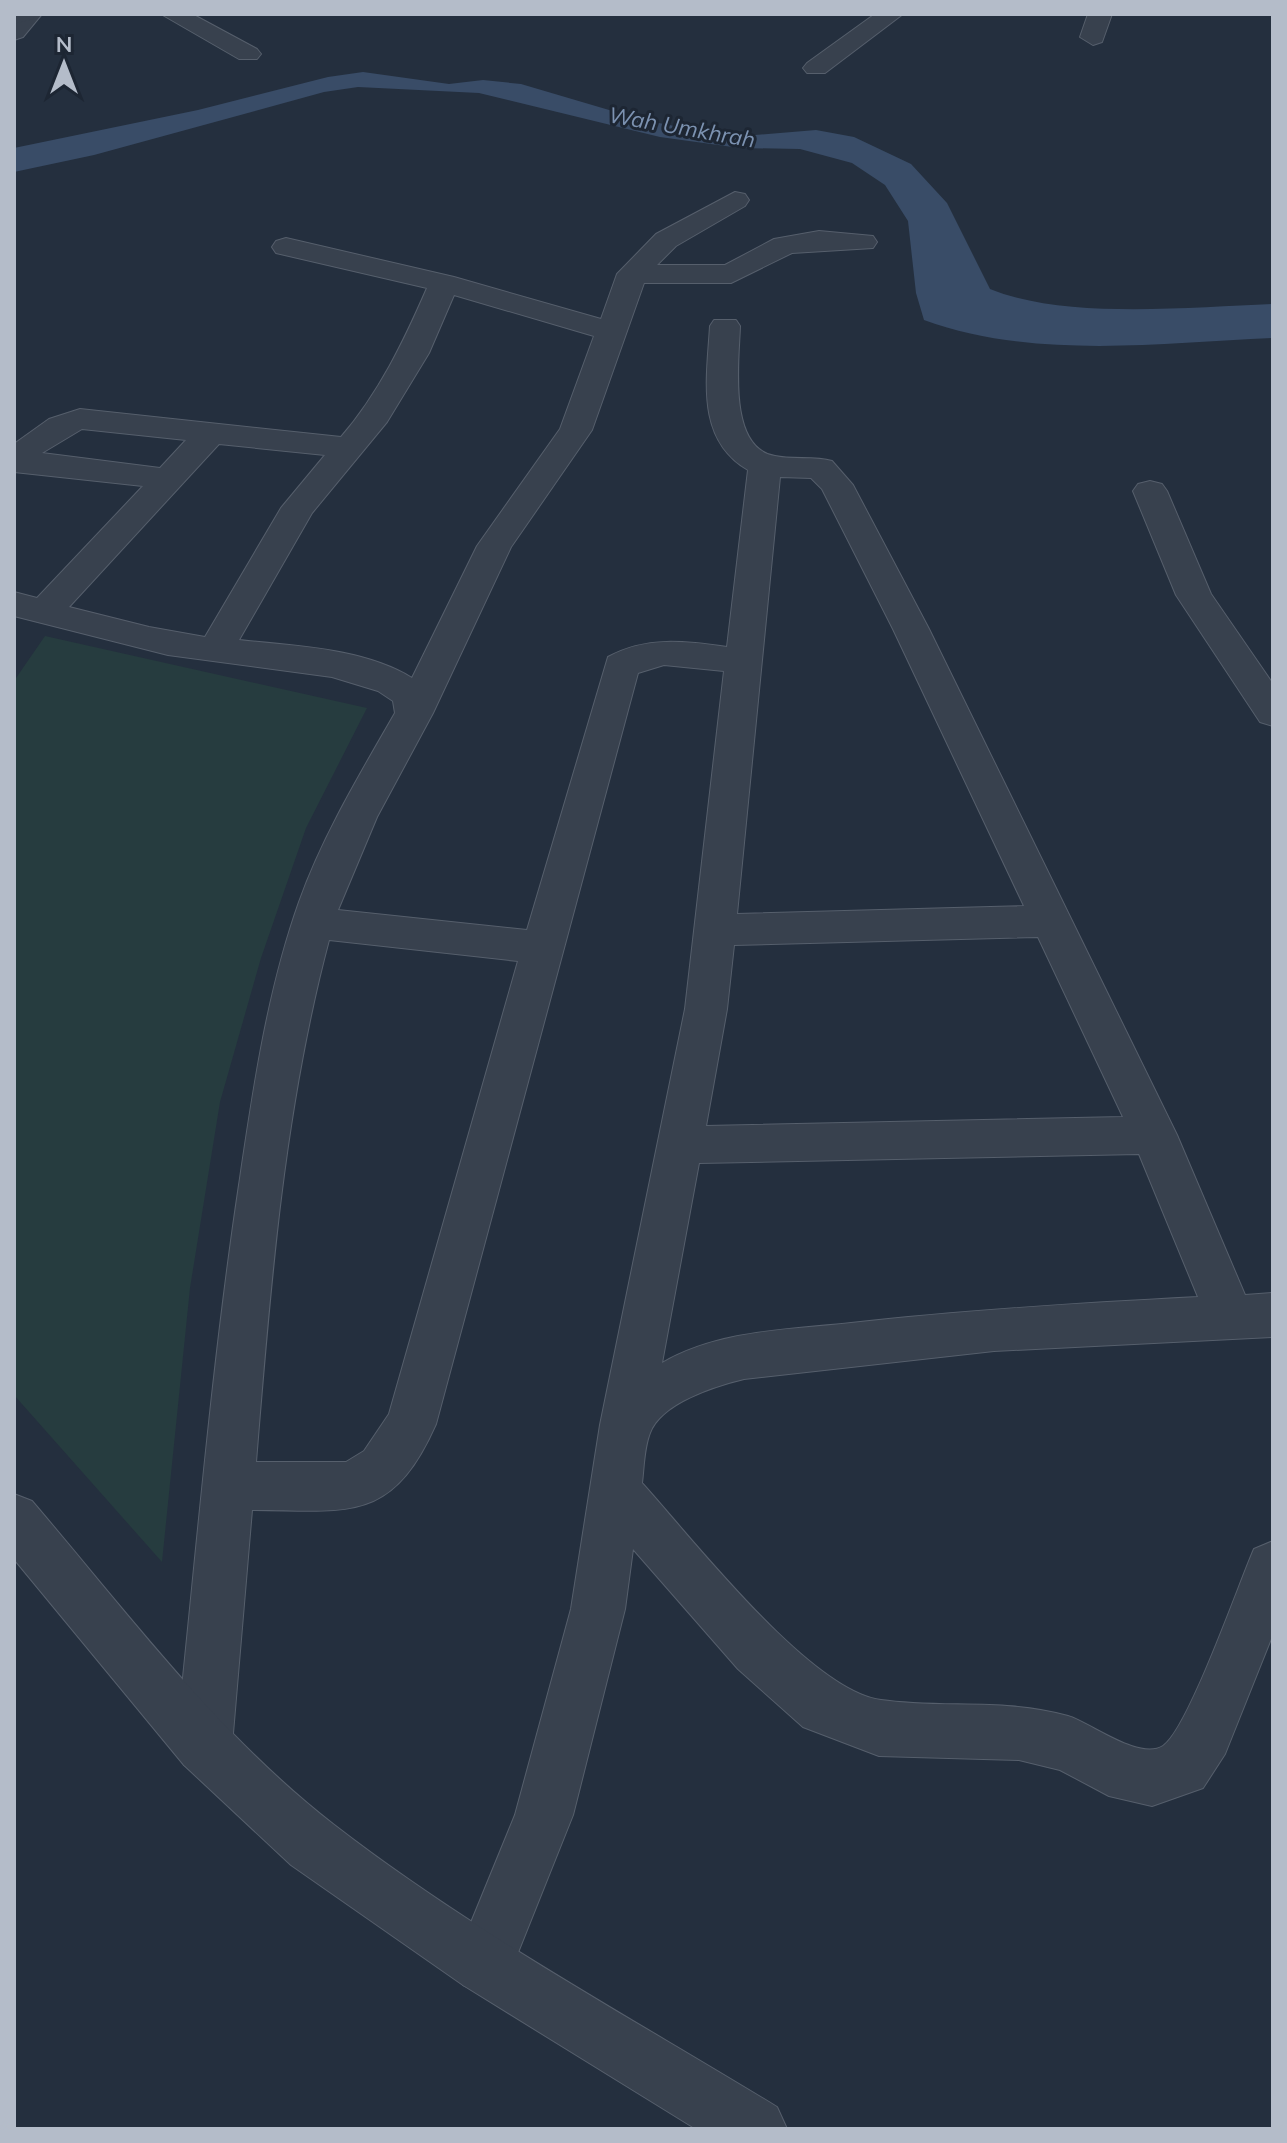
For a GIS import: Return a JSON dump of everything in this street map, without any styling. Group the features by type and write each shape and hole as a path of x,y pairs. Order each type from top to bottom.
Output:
{"street":[{"path":"14,17 24,14"},
{"path":"14,32 30,14"},
{"path":"173,14 248,54"},
{"path":"816,68 891,14"},
{"path":"204,1745 238,1360 257,1216 284,1043 313,923 348,841 494,546 576,430 632,274 666,240 735,200"},
{"path":"632,274 731,274 784,245 819,240 863,242"},
{"path":"286,247 444,283 612,332"},
{"path":"215,651 298,508 350,448 414,353 444,283"},
{"path":"624,1431 640,1402 671,1381 700,1367 744,1357 994,1329 1252,1315 1154,1135 911,629 836,485 820,468 765,466 751,458 726,427 723,415 725,326"},
{"path":"15,461 44,434 61,424 80,419 350,448"},
{"path":"29,608 169,479 212,432"},
{"path":"15,461 169,479"},
{"path":"484,1964 544,1815 598,1609 624,1431 706,1009 765,466"},
{"path":"1150,491 1194,595 1273,713"},
{"path":"29,608 121,633 215,651 338,667 387,678 411,695 414,713"},
{"path":"228,1486 352,1486 382,1468 411,1424 621,666 633,657 659,654 746,661"},
{"path":"715,930 1050,921"},
{"path":"313,923 541,948"},
{"path":"679,1145 1154,1135"},
{"path":"615,1490 757,1650 823,1707 879,1728 1019,1732 1071,1745 1109,1768 1152,1778 1183,1768 1205,1734 1273,1567"},
{"path":"14,1519 204,1745 312,1844 484,1964 755,2129"}],"green space":[{"path":"45,636 367,708 306,828 261,958 220,1102 190,1288 162,1562 14,1395 14,681"}],"water":[{"path":"363,72 449,84 483,80 521,84 643,120 732,137 816,130 854,137 911,164 947,203 990,289 1021,299 1091,308 1167,309 1273,304 1273,338 1141,345 1053,345 966,332 924,320 916,293 908,221 885,185 852,163 800,149 740,148 660,137 479,93 358,87 324,92 94,155 14,172 14,148 198,110 328,77"}],"water label":[{"name":"Wah Umkhrah","path":"682,127"}]}
